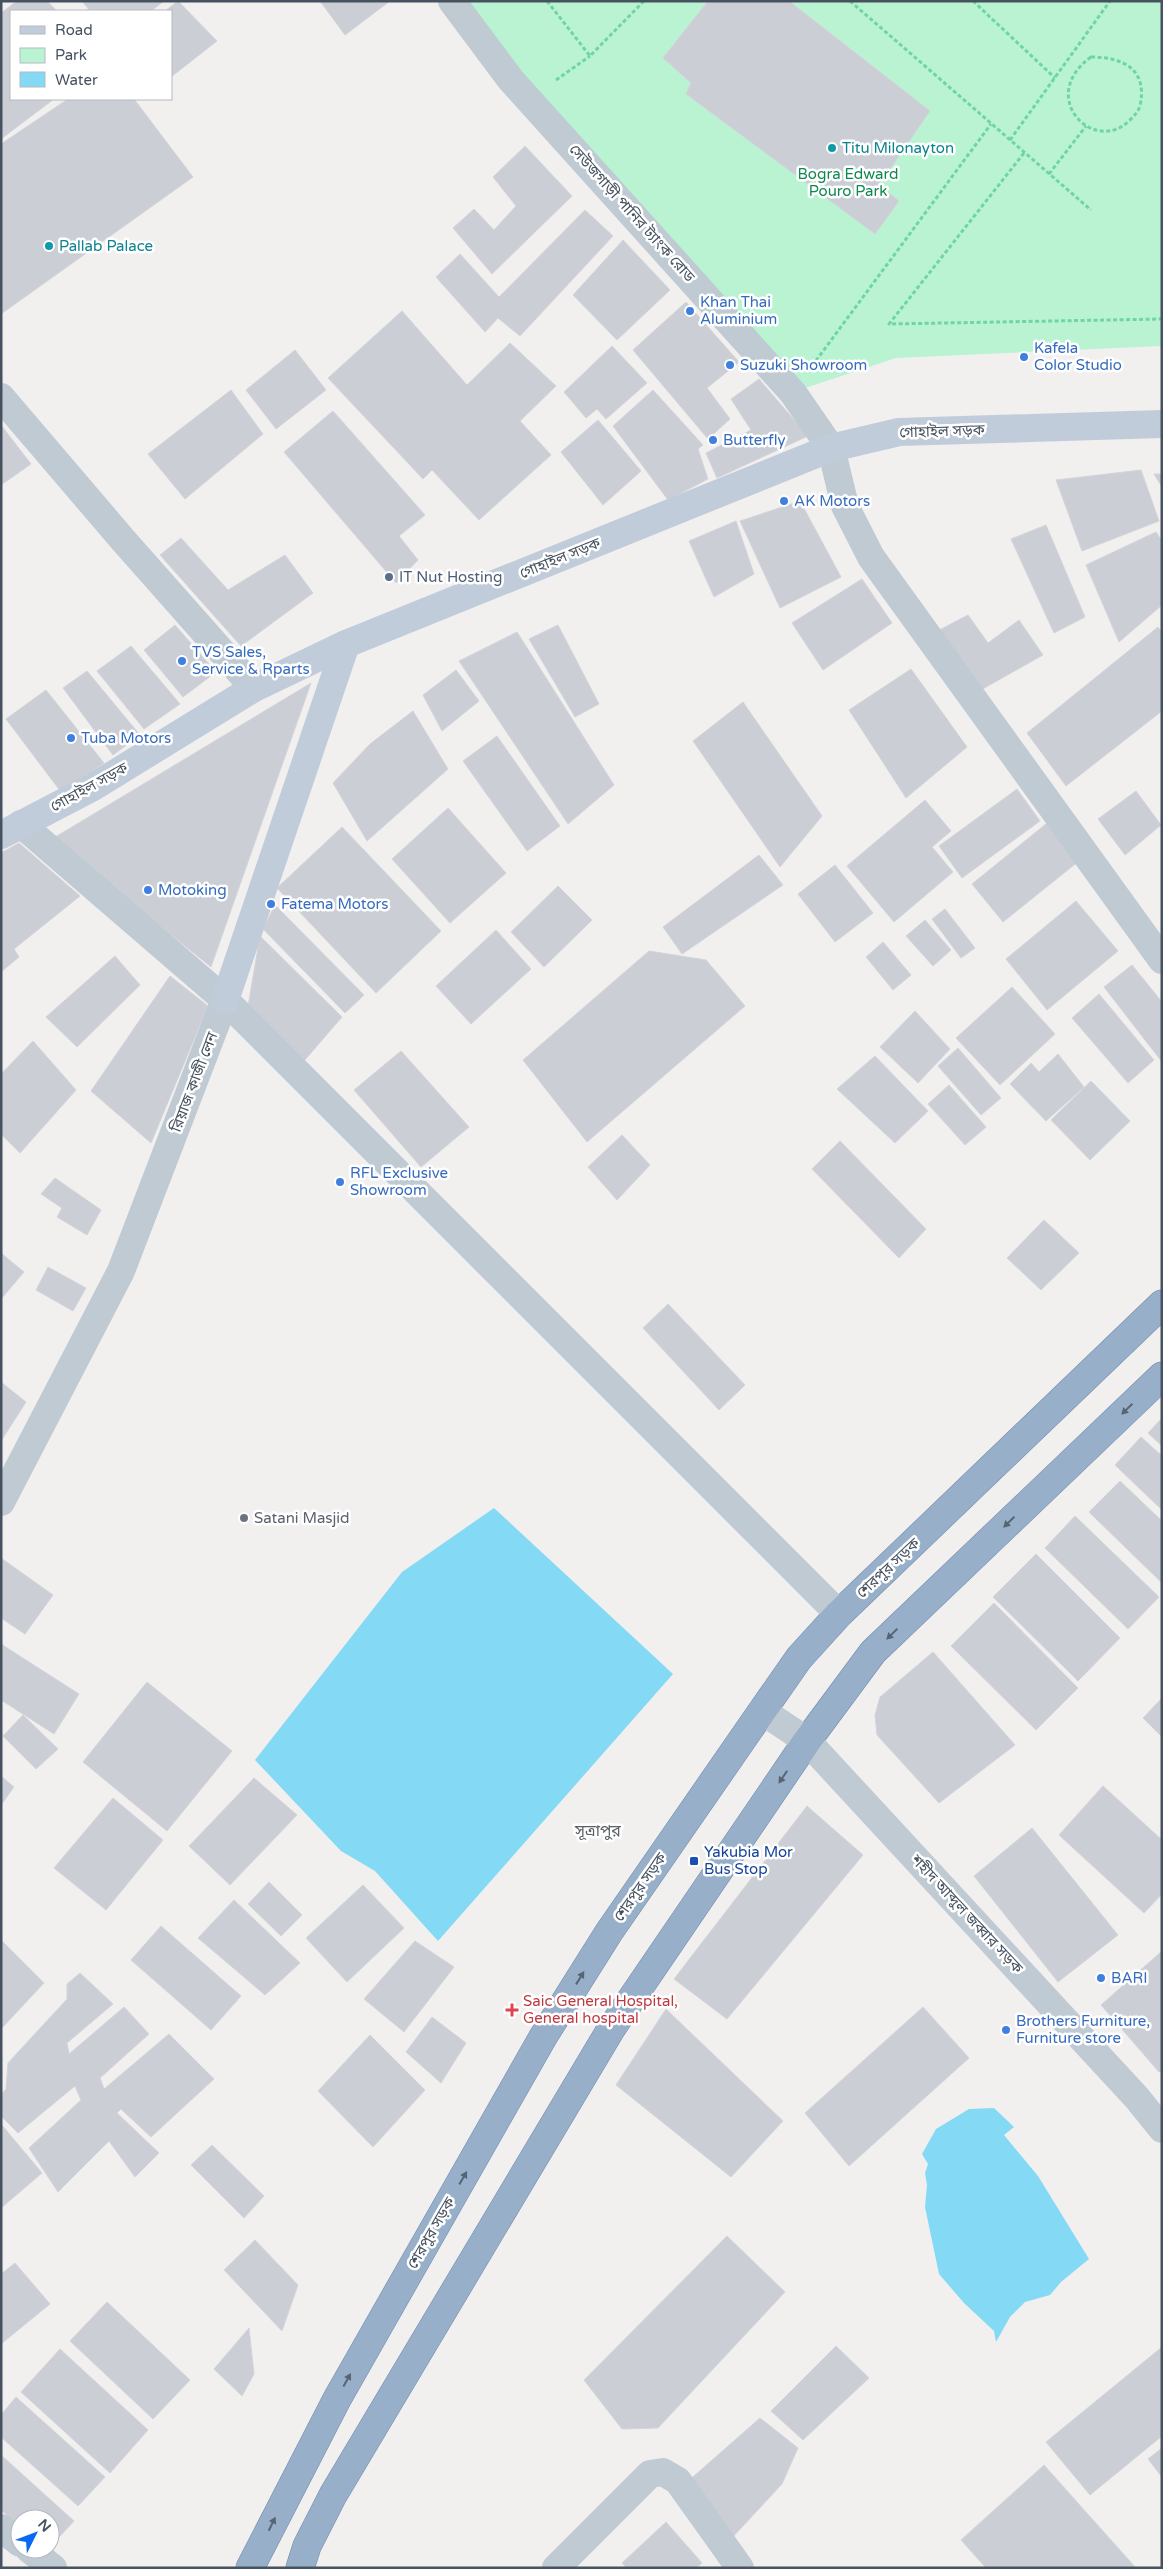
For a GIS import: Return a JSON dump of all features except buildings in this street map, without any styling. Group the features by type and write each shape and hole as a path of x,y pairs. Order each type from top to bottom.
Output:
{"highway":[{"name":"শেরপুর সড়ক","path":"250,2568 337,2399 543,2038 608,1932 799,1658 839,1614 1162,1304"},
{"path":"300,2568 307,2546 333,2495 611,2029 807,1741 873,1652 1162,1376"}],"main road":[{"name":"গোহাইল সড়ক","path":"11,829 93,787 254,688 346,644 831,448 899,432 1162,424"},
{"name":"রিয়াজ কাজী লেন","path":"225,1000 346,644"}],"street":[{"name":"সেউজগাড়ী পানির ট্যাংক রোড","path":"452,1 512,80 793,392 831,448"},
{"path":"1,397 122,540 254,688"},
{"path":"831,448 845,506 871,557 1162,960"},
{"path":"11,829 225,1000 839,1614"},
{"name":"রিয়াজ কাজী লেন","path":"1,1502 120,1271 225,1000"},
{"name":"শহীদ আব্দুল জব্বার সড়ক","path":"762,1711 807,1741 1137,2098 1162,2129"},
{"path":"556,2568 650,2474 663,2472 678,2481 740,2568"},
{"path":"41,2559 53,2568"}],"path":[{"path":"547,1 590,56"},
{"path":"529,99 590,56 644,1"},
{"path":"850,1 1024,153"},
{"path":"850,1 1091,210"},
{"path":"973,1 1055,78"},
{"path":"1010,140 1110,1"},
{"path":"1090,57 1116,59 1127,65 1137,74 1141,84 1142,97 1139,111 1127,123 1105,132 1086,126 1072,112 1066,96 1073,74 1090,57"},
{"path":"793,392 991,124"},
{"path":"1049,174 1086,126"},
{"path":"1024,153 890,324 1162,319"}],"green space":[{"name":"Bogra Edward Pouro Park","path":"456,1 1162,1 1162,346 896,358 793,392"}],"water":[{"path":"494,1508 673,1674 438,1941 375,1871 341,1851 255,1760 402,1572"},
{"path":"994,2108 1014,2127 1004,2135 1038,2176 1089,2259 1061,2282 1050,2295 1025,2302 1010,2317 996,2342 994,2331 964,2303 939,2274 925,2207 927,2185 925,2173 928,2164 922,2154 936,2129 969,2109"}],"place":[{"name":"Titu Milonayton","path":"832,148"},
{"name":"Pallab Palace","path":"49,246"},
{"name":"Khan Thai Aluminium","path":"690,311"},
{"name":"Kafela Color Studio","path":"1024,357"},
{"name":"Suzuki Showroom","path":"730,365"},
{"name":"Butterfly","path":"713,440"},
{"name":"AK Motors","path":"784,501"},
{"name":"IT Nut Hosting","path":"389,577"},
{"name":"TVS Sales, Service & Rparts","path":"182,661"},
{"name":"Tuba Motors","path":"71,738"},
{"name":"Motoking","path":"148,890"},
{"name":"Fatema Motors","path":"271,904"},
{"name":"RFL Exclusive Showroom","path":"340,1182"},
{"name":"Satani Masjid","path":"244,1518"},
{"name":"Yakubia Mor Bus Stop","path":"694,1861"},
{"name":"BARI","path":"1101,1978"},
{"name":"Saic General Hospital, General hospital","path":"512,2010"},
{"name":"Brothers Furniture, Furniture store","path":"1006,2030"}],"district":[{"name":"সূত্রাপুর","path":"598,1830"}]}
